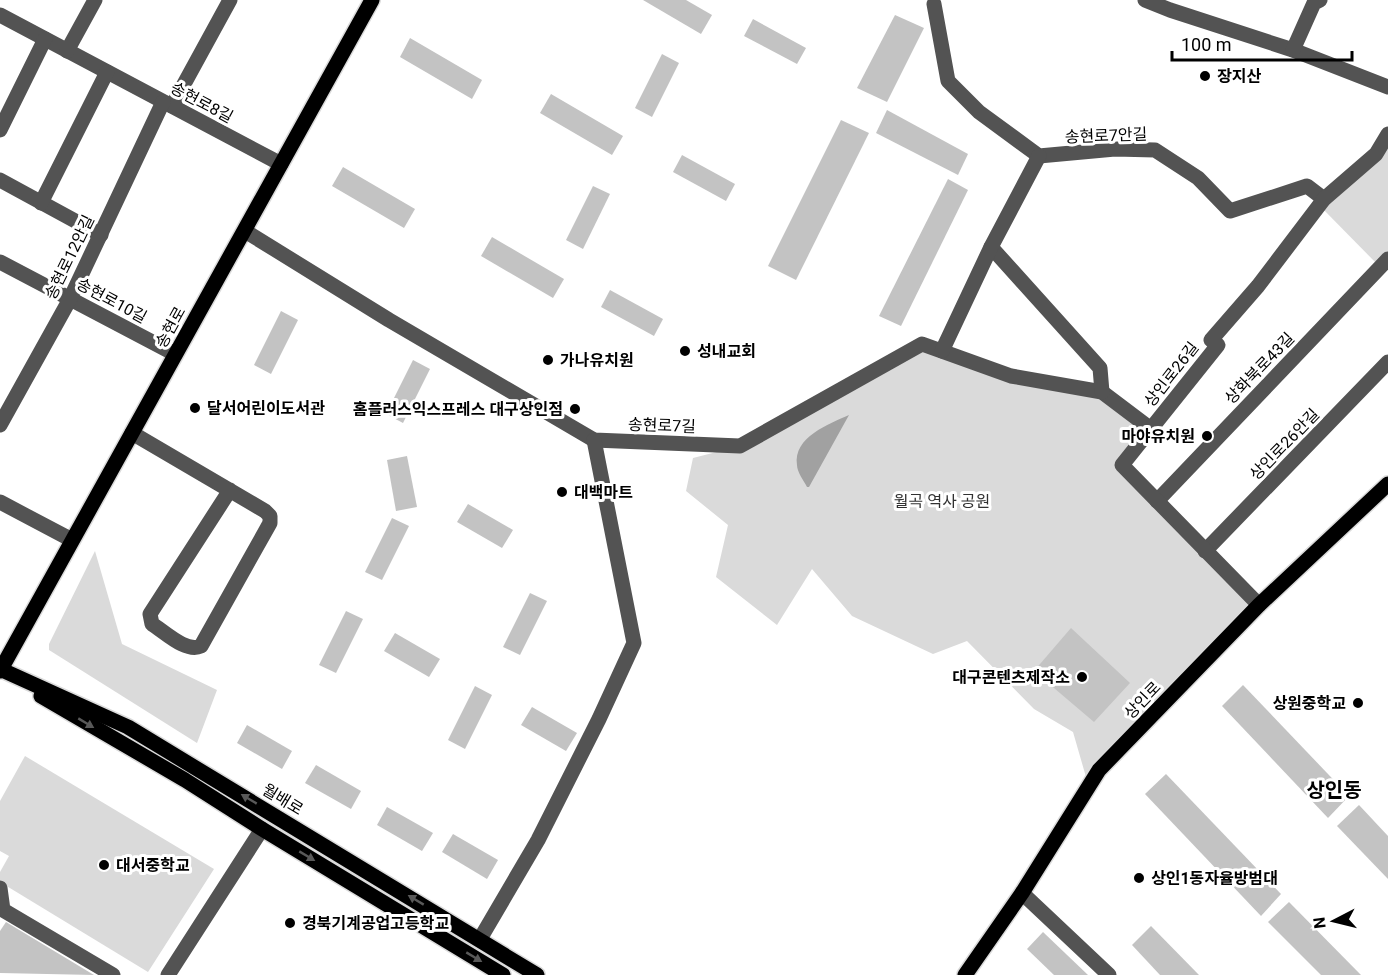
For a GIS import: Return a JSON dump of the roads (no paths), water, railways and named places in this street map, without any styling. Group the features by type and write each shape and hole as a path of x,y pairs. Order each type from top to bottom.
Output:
{"main road":[{"name":"송현로","path":"0,670 372,0"},
{"name":"상인로","path":"965,975 1022,893 1099,770 1258,605 1388,484"},
{"name":"월배로","path":"0,670 128,727 537,975"},
{"path":"0,670 185,780 503,975"}],"street":[{"path":"67,51 95,0"},
{"name":"송현로12안길","path":"0,425 70,298 168,104 230,0"},
{"path":"1144,0 1169,5 1388,87"},
{"path":"1293,50 1314,3 1320,0"},
{"path":"934,4 948,81 979,112 1039,156 991,247 942,351"},
{"name":"송현로8길","path":"0,15 281,164"},
{"path":"0,130 45,39"},
{"path":"41,203 107,72"},
{"name":"상인로26길","path":"1258,605 1122,465 1218,345 1211,340 1258,286 1324,199 1376,154 1388,134"},
{"name":"송현로7안길","path":"1039,156 1115,149 1155,150 1198,178 1230,211 1307,186 1324,199"},
{"path":"0,180 100,235"},
{"name":"송현로7길","path":"245,231 389,320 594,440 740,446 922,344 1011,376 1102,392 1151,429"},
{"path":"991,247 1100,368 1102,392"},
{"name":"상화북로43길","path":"1157,501 1388,259"},
{"name":"송현로10길","path":"0,262 176,354"},
{"name":"상인로26안길","path":"1205,551 1388,362"},
{"path":"132,433 230,490 265,511 270,516 270,523 201,646 195,649 187,647 152,624 150,614 230,490"},
{"path":"480,939 538,840 599,719 634,643 594,440"},
{"path":"0,502 72,540"},
{"path":"168,975 262,829"},
{"path":"0,888 3,909 113,975"},
{"path":"1022,893 1109,975"}],"place":[{"name":"장지산","path":"1205,76"},
{"name":"성내교회","path":"685,351"},
{"name":"가나유치원","path":"548,360"},
{"name":"달서어린이도서관","path":"195,408"},
{"name":"홈플러스익스프레스 대구상인점","path":"575,409"},
{"name":"마야유치원","path":"1207,436"},
{"name":"대백마트","path":"562,492"},
{"name":"대구콘텐츠제작소","path":"1082,677"},
{"name":"상원중학교","path":"1358,703"},
{"name":"대서중학교","path":"104,865"},
{"name":"상인1동자율방범대","path":"1139,878"},
{"name":"경북기계공업고등학교","path":"290,923"}],"district":[{"name":"상인동","path":"1334,790"}],"park label":[{"name":"월곡 역사 공원","path":"942,501"}]}
